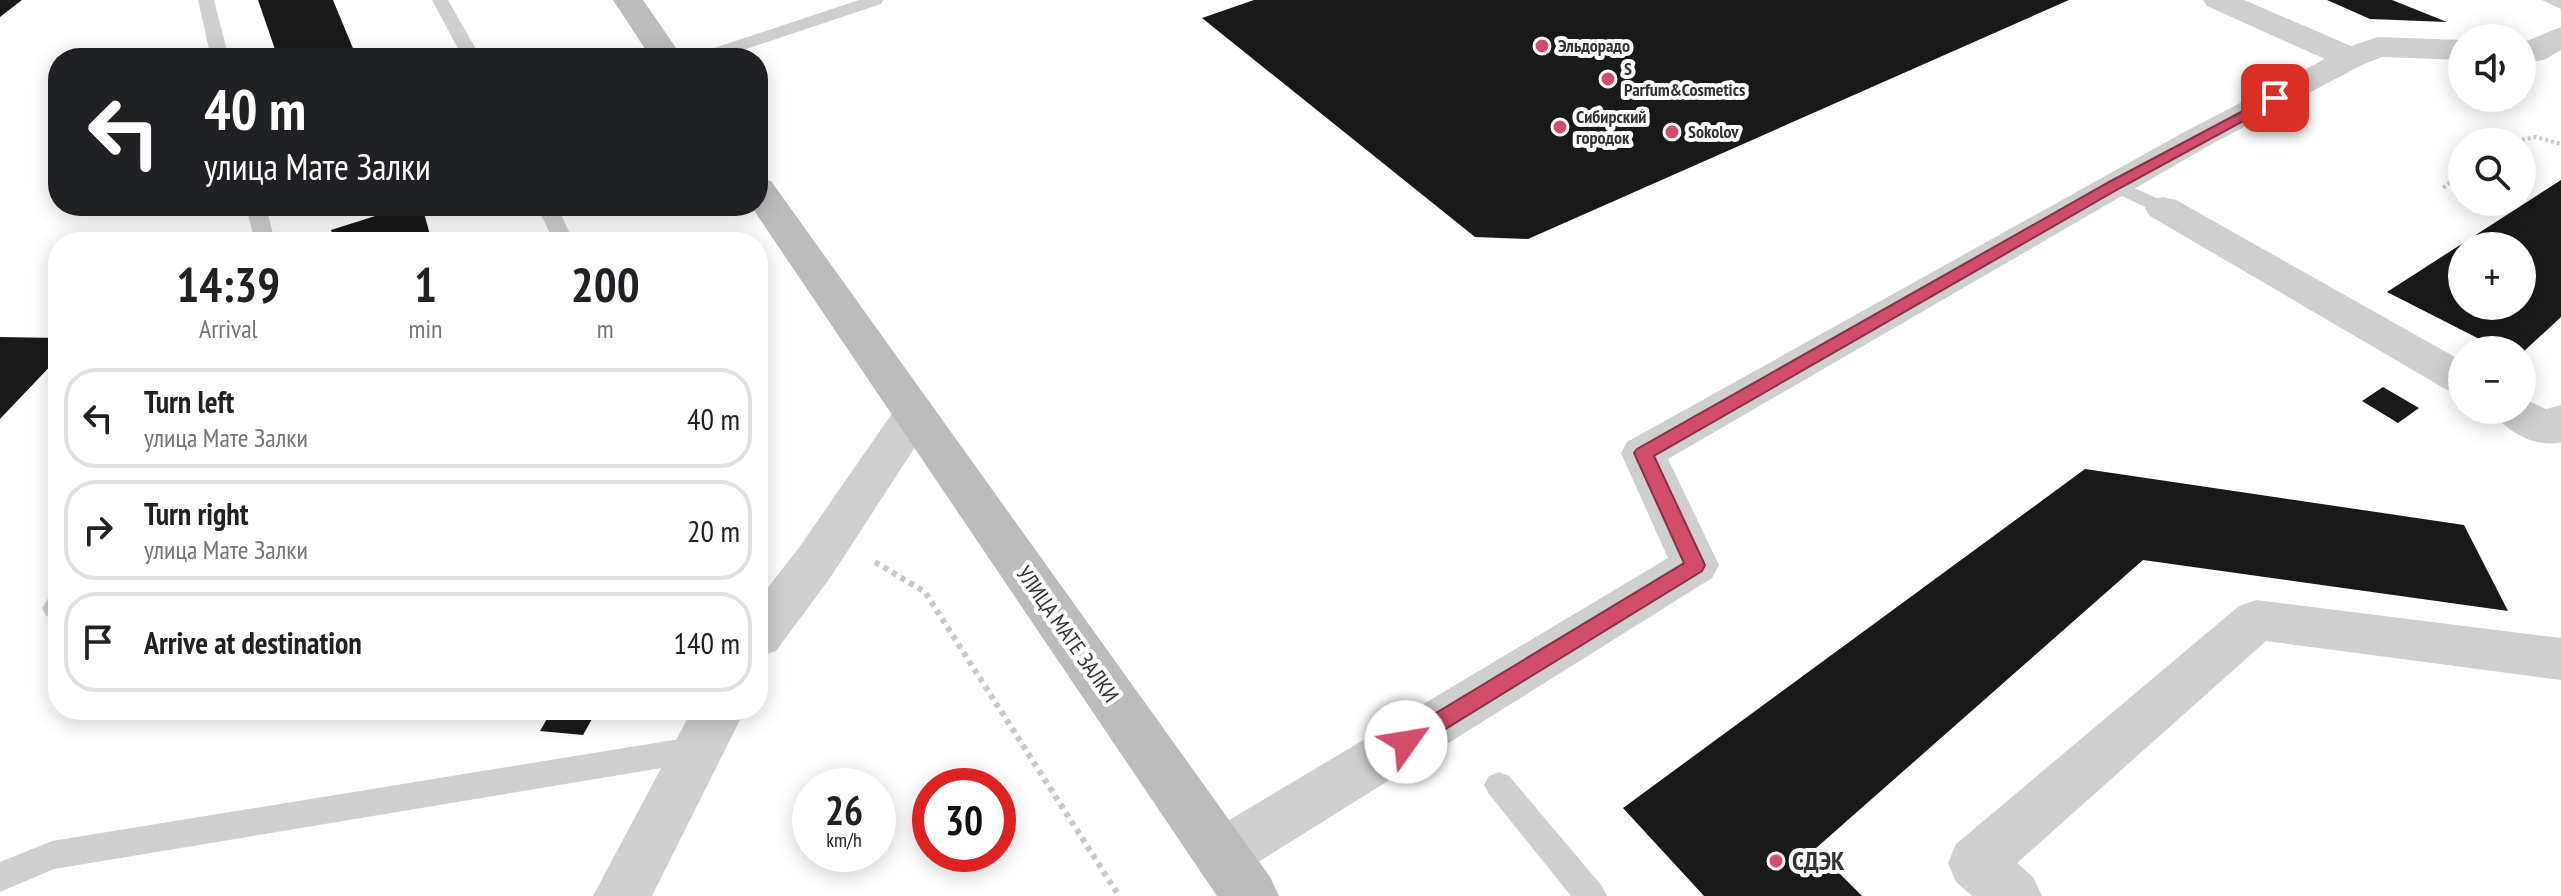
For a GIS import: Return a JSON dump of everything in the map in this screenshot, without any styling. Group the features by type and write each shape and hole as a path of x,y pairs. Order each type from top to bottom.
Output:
{"street":[{"path":"628,0 660,48"},
{"path":"2218,0 2351,58"},
{"path":"2536,51 2561,36"},
{"name":"УЛИЦА МАТЕ ЗАЛКИ","path":"768,203 1236,876 1695,565 1643,453 2114,185 2351,58 2378,47 2448,50"},
{"path":"2163,208 2448,372"},
{"path":"768,617 833,535 915,413"},
{"path":"2013,896 1976,863 2256,620 2561,659"},
{"path":"622,896 708,729"}],"lane":[{"path":"206,0 218,48"},
{"path":"440,0 466,48"},
{"path":"732,48 875,0"},
{"path":"2550,0 2561,4"},
{"path":"2114,185 2163,208"},
{"path":"0,877 52,855 708,729"},
{"path":"1499,785 1591,896"}],"path":[{"path":"2536,136 2561,144"},
{"path":"2443,188 2448,184"},
{"path":"833,535 925,592 1119,896"}],"building":[{"path":"0,0 22,0 0,17"},
{"path":"258,0 333,0 353,48 275,48"},
{"name":"Сибирский городок","path":"1254,0 2069,0 1528,239 1475,237 1202,18"},
{"path":"2327,0 2392,0 2447,22 2370,19"},
{"path":"2561,180 2561,317 2536,340 2536,336 2473,336 2387,292 2448,253 2448,320 2536,320 2536,232 2480,232 2505,216 2536,216 2536,196"},
{"path":"375,216 425,216 429,232 332,232"},
{"path":"0,337 48,338 48,369 0,419"},
{"path":"2383,387 2419,408 2398,423 2362,401"},
{"path":"2085,469 2464,525 2508,611 2143,560 1815,849 1862,896 1704,896 1623,808"},
{"path":"546,720 591,720 583,735 540,731"}],"place":[{"name":"Эльдорадо","path":"1542,46"},
{"name":"S Parfum&Cosmetics","path":"1608,79"},
{"name":"Сибирский городок","path":"1560,127"},
{"name":"Sokolov","path":"1672,132"},
{"name":"СДЭК","path":"1776,861"}],"route":[{"path":"1406,742 1695,565 1643,453 2114,185 2275,98"}]}
